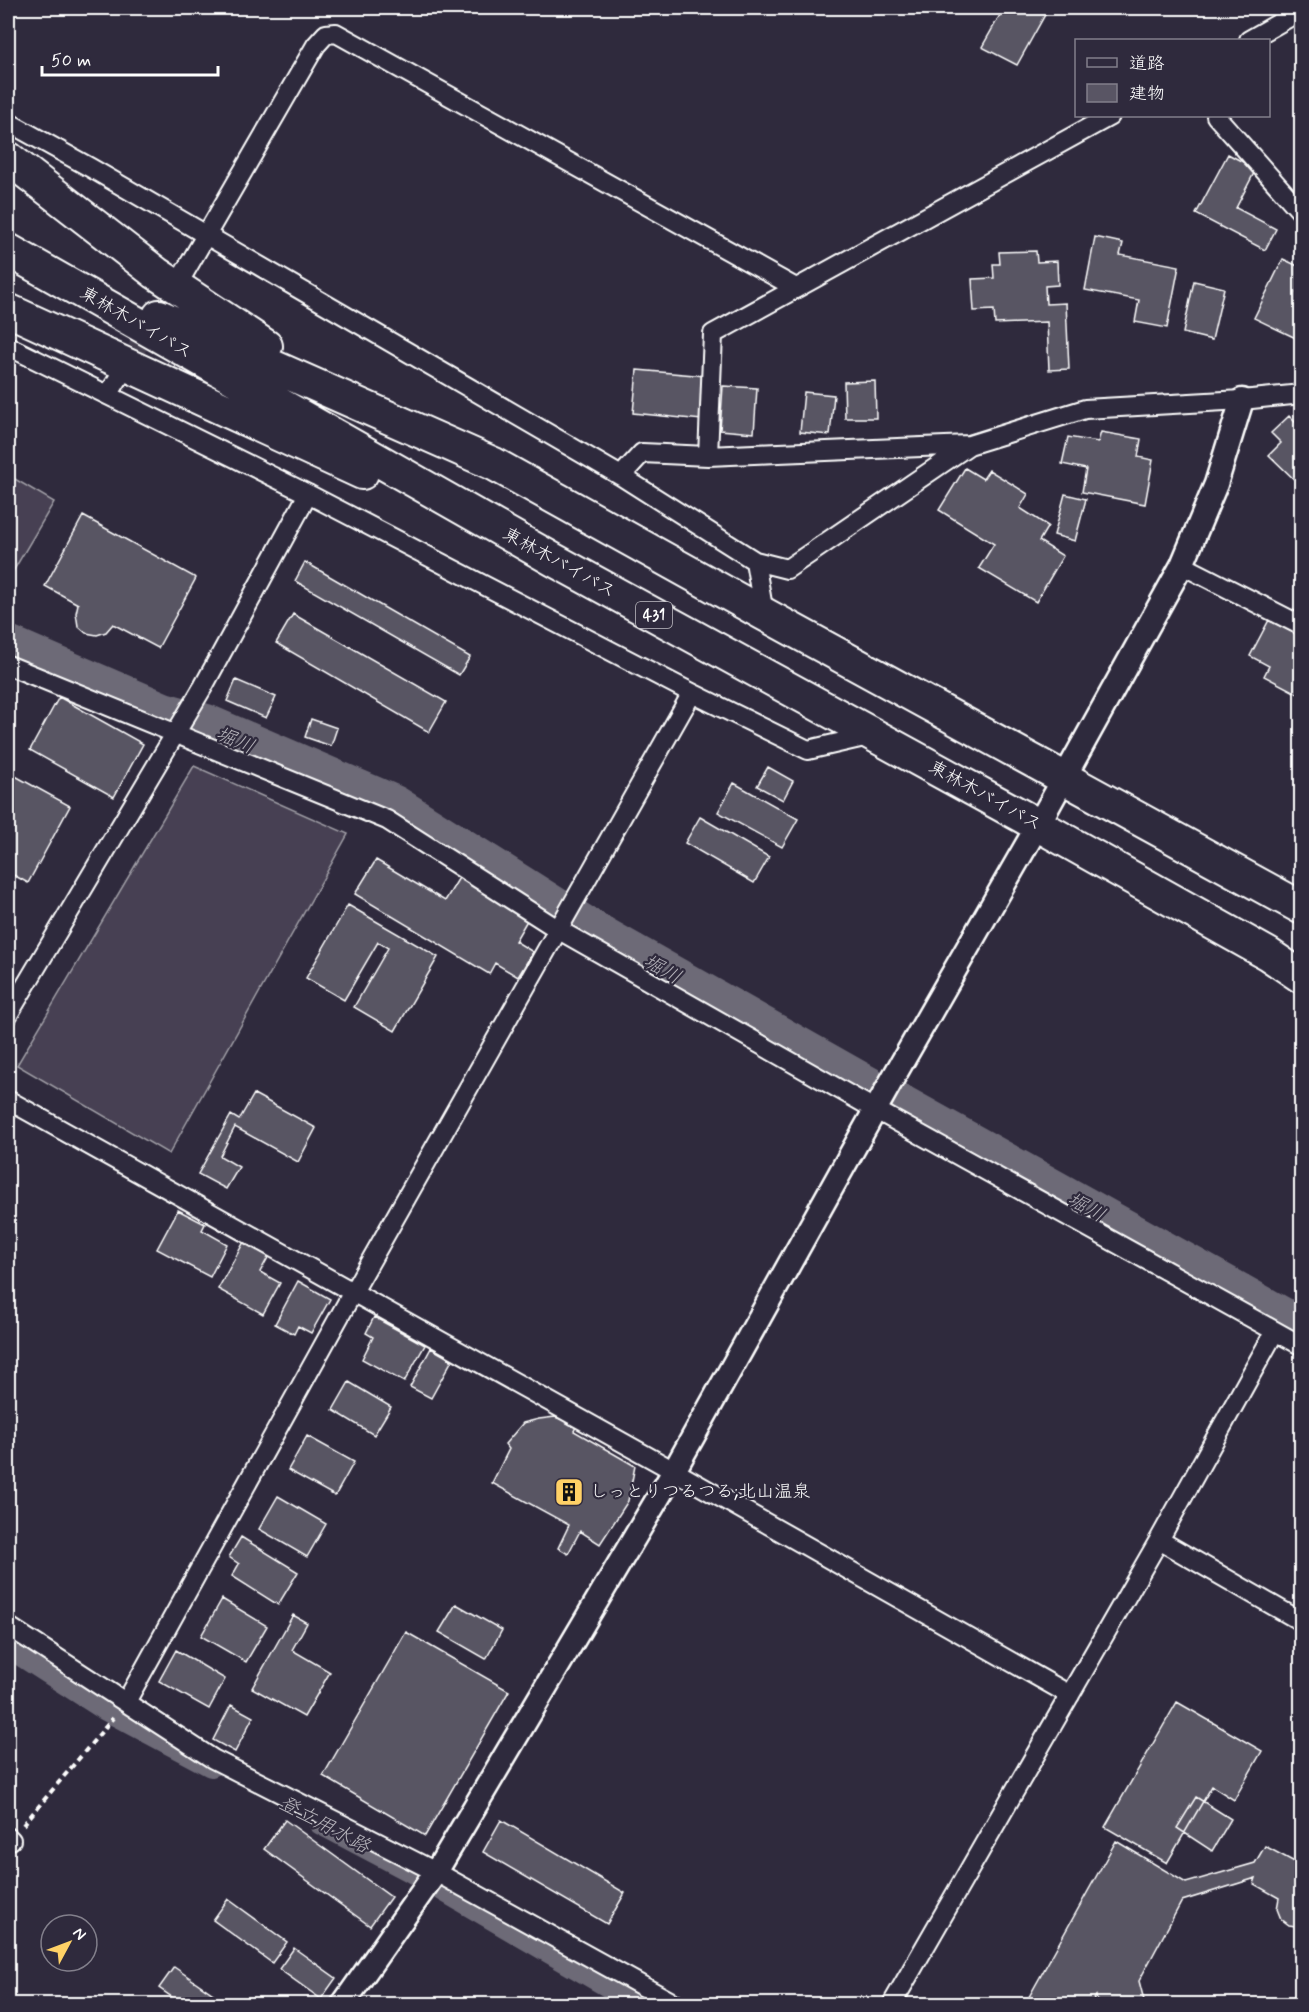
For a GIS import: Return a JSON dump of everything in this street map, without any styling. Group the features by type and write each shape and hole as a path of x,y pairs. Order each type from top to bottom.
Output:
{"highway":[{"path":"8,158 156,273 256,341 494,464"},
{"name":"東林木バイパス","path":"8,249 494,464 764,615 1302,908"},
{"name":"東林木バイパス","path":"8,249 554,560 1038,825 1268,954 1302,977"},
{"path":"8,310 554,560"}],"street":[{"path":"1250,39 1302,10"},
{"path":"183,274 316,45 326,34 336,33 796,288"},
{"path":"708,456 713,334 1108,117"},
{"path":"1217,117 1302,213"},
{"path":"8,122 621,476 755,561 787,569 969,445"},
{"path":"8,346 308,494 692,693 808,750 873,735"},
{"path":"108,395 121,374"},
{"path":"621,476 642,453 708,456 969,445 1085,409 1242,400 1302,394"},
{"path":"343,2004 436,1872 674,1471 893,1078 1038,825 1182,565 1216,484 1242,400"},
{"path":"8,1015 203,687 308,494"},
{"path":"755,561 764,615"},
{"path":"1182,565 1302,626"},
{"path":"8,665 387,820 559,930 876,1110 1302,1346"},
{"path":"126,1702 353,1292 692,693"},
{"path":"8,1100 674,1471 1070,1695"},
{"path":"892,2004 1159,1540 1275,1331"},
{"path":"1159,1540 1302,1622"},
{"path":"8,1626 213,1759 436,1872 675,2004"}],"path":[{"path":"9,1839 126,1702"}],"shaded area":[{"path":"8,475 54,502 8,580"},
{"path":"194,766 348,834 169,1154 17,1065"}],"building":[{"path":"1004,8 1040,8 1047,11 1017,65 982,47"},
{"path":"1228,154 1256,169 1236,208 1276,229 1265,250 1196,214"},
{"path":"1095,237 1123,243 1120,255 1179,266 1167,328 1135,322 1139,300 1085,290"},
{"path":"1036,251 1037,262 1057,261 1058,285 1045,286 1046,304 1066,303 1069,369 1049,370 1047,322 995,324 994,310 974,311 972,279 994,278 993,264 1000,264 999,252"},
{"path":"1283,259 1302,268 1302,285 1297,293 1302,295 1302,341 1254,318"},
{"path":"1194,281 1224,288 1212,340 1183,333"},
{"path":"637,370 706,376 702,420 633,413"},
{"path":"875,381 876,418 845,418 844,382"},
{"path":"723,386 757,388 754,433 720,430"},
{"path":"804,392 834,395 830,435 800,432"},
{"path":"1289,416 1302,429 1302,487 1269,455 1281,443 1271,433"},
{"path":"1101,432 1141,439 1138,457 1153,460 1145,504 1082,492 1086,469 1062,464 1068,437 1098,442"},
{"path":"965,468 983,479 989,470 1028,494 1020,508 1048,526 1039,541 1063,556 1036,602 979,568 994,544 939,510"},
{"path":"1065,494 1086,499 1075,541 1054,535"},
{"path":"83,516 196,578 158,648 113,624 106,632 97,635 86,633 78,626 76,613 78,604 45,586"},
{"path":"305,562 470,657 459,675 295,581"},
{"path":"293,614 446,702 429,732 276,643"},
{"path":"1269,620 1302,637 1302,696 1264,676 1269,666 1250,656"},
{"path":"236,680 276,697 266,718 227,701"},
{"path":"59,697 143,744 114,797 30,750"},
{"path":"311,719 337,728 331,746 305,737"},
{"path":"768,767 793,781 783,800 757,786"},
{"path":"8,772 70,806 28,883 8,872"},
{"path":"734,783 798,819 782,847 718,812"},
{"path":"700,817 769,857 754,883 685,843"},
{"path":"376,860 445,901 460,876 529,917 515,941 533,952 518,977 495,963 489,974 355,894"},
{"path":"348,905 438,957 395,1031 354,1007 388,948 378,942 344,1000 306,978"},
{"path":"254,1094 316,1128 298,1162 235,1127 220,1156 239,1167 226,1189 198,1174 231,1115 239,1120"},
{"path":"178,1210 205,1224 202,1230 227,1244 210,1277 157,1249"},
{"path":"245,1240 270,1254 260,1272 280,1283 263,1314 218,1289"},
{"path":"298,1281 330,1299 311,1333 298,1326 294,1334 275,1324"},
{"path":"374,1317 425,1345 404,1382 362,1359 373,1337 366,1333"},
{"path":"431,1348 452,1360 431,1398 410,1387"},
{"path":"349,1382 391,1407 374,1435 333,1410"},
{"name":"しっとりつるつる;北山温泉","path":"555,1417 577,1425 574,1431 635,1466 628,1501 600,1544 580,1531 568,1554 558,1548 569,1525 492,1483 509,1449 505,1444 523,1423"},
{"path":"307,1436 354,1462 335,1496 288,1470"},
{"path":"278,1496 326,1524 307,1557 259,1529"},
{"path":"241,1537 298,1572 278,1605 232,1576 239,1564 229,1557"},
{"path":"222,1599 267,1626 246,1662 201,1636"},
{"path":"456,1604 502,1630 486,1659 439,1632"},
{"path":"293,1615 307,1623 292,1650 330,1672 304,1717 252,1688"},
{"path":"406,1632 509,1691 425,1836 323,1776"},
{"path":"176,1650 225,1679 209,1709 159,1681"},
{"path":"1177,1702 1262,1751 1234,1800 1212,1786 1167,1863 1105,1827"},
{"path":"231,1705 253,1717 235,1752 213,1740"},
{"path":"1196,1797 1231,1819 1212,1851 1177,1828"},
{"path":"285,1820 391,1897 370,1926 264,1849"},
{"path":"501,1820 625,1893 607,1924 483,1852"},
{"path":"1116,1841 1186,1883 1255,1863 1265,1846 1302,1866 1302,1927 1289,1925 1281,1919 1277,1909 1279,1898 1254,1884 1256,1878 1182,1901 1139,1981 1145,2004 1098,2004 1096,1996 1091,2004 1025,2004"},
{"path":"228,1899 287,1942 272,1963 213,1920"},
{"path":"294,1948 336,1978 321,1999 279,1969"},
{"path":"174,1967 216,1996 210,2004 182,2004 159,1988"}],"waterway":[{"name":"堀川","path":"8,646 163,713 206,725 394,806 588,929 1302,1329"},
{"name":"登立用水路","path":"8,1646 106,1709 211,1765"},
{"name":"登立用水路","path":"321,1823 410,1870 640,2004"}],"tunnel":[{"path":"122,372 180,279"}],"place":[{"name":"しっとりつるつる;北山温泉","path":"569,1492"}]}
